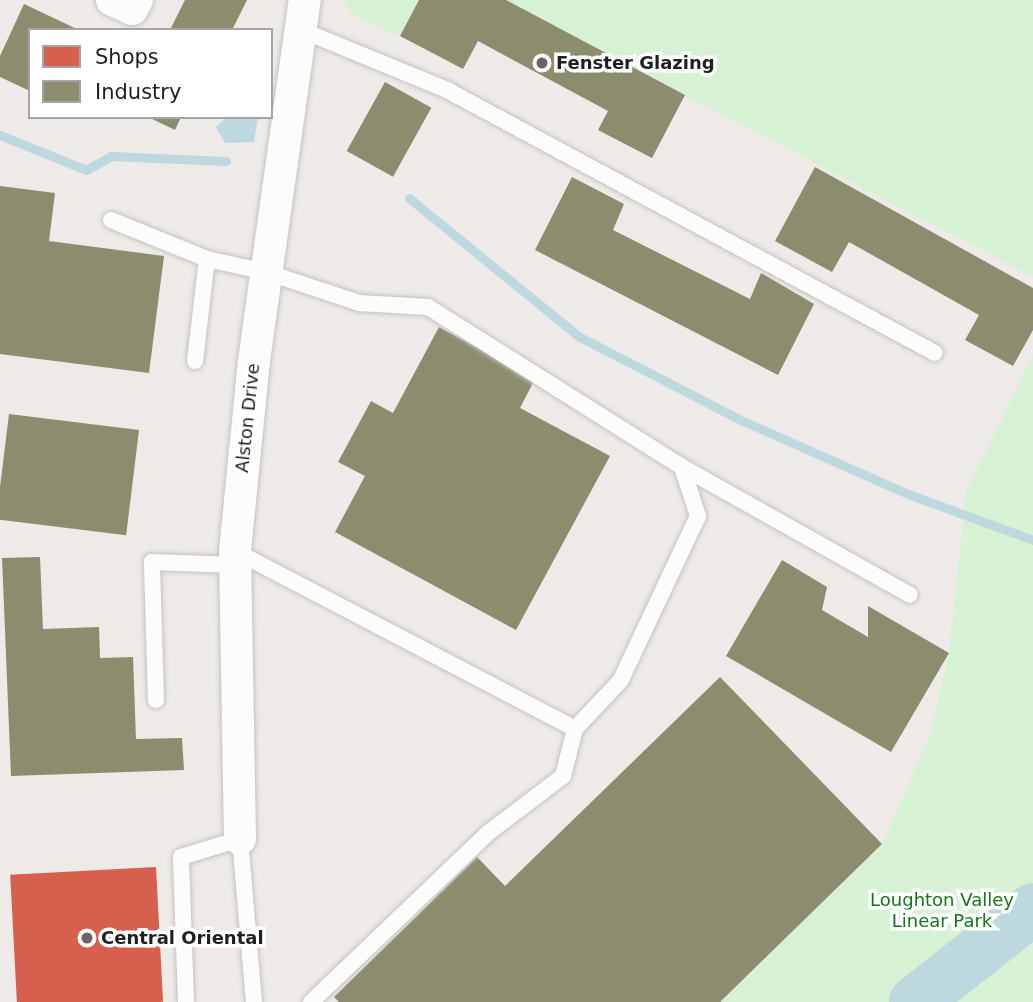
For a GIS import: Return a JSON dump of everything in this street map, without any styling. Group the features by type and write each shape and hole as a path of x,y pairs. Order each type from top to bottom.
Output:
{"street":[{"path":"112,0 132,9 137,0"},
{"name":"Alston Drive","path":"240,839 235,558 266,272 303,15"}],"lane":[{"path":"303,15 935,353"},
{"path":"111,220 207,259 266,272 359,303 428,307 682,467 910,595"},
{"path":"195,361 207,259"},
{"path":"311,1002 488,832 562,776 575,729 621,680 698,516 682,467"},
{"path":"156,700 152,562 235,558 575,729"},
{"path":"186,1002 181,857 240,839 254,1002"}],"green space":[{"path":"344,0 419,0 400,36 353,16"},
{"path":"506,0 1033,0 1033,277 685,95"},
{"name":"Loughton Valley Linear Park","path":"1033,356 1033,1002 720,1002 883,844 931,733 949,653 966,491"}],"water":[{"path":"225,119 258,119 254,142 225,143 216,127"}],"building: Shops":[{"name":"Central Oriental","path":"156,867 163,1002 17,1002 10,875"}],"building: Industry":[{"path":"185,0 247,0 233,28 171,28"},
{"path":"419,0 506,0 685,95 652,158 598,130 608,111 478,41 463,69 400,36"},
{"path":"24,4 75,28 28,28 28,90 0,77 0,56"},
{"path":"385,82 431,108 393,177 347,151"},
{"path":"152,119 180,119 175,130"},
{"path":"815,167 1033,288 1033,330 1013,366 965,340 979,315 849,242 832,272 775,241"},
{"path":"572,177 624,204 613,230 750,299 761,273 814,304 778,375 535,250"},
{"path":"0,186 55,193 49,241 164,256 149,373 0,354"},
{"path":"439,327 535,379 520,408 610,456 516,630 335,532 365,476 338,462 371,401 393,413"},
{"path":"9,414 139,430 126,535 0,520 0,487"},
{"path":"40,557 43,629 99,627 100,658 133,657 136,739 182,738 184,770 11,776 2,558"},
{"path":"782,560 827,587 822,610 868,637 868,606 949,653 891,752 726,656"},
{"path":"720,677 882,844 720,1002 339,1002 334,997 477,857 505,886"}],"waterway":[{"path":"0,135 86,170 111,156 226,161"},
{"path":"409,198 578,336 743,421 908,494 1033,540"},
{"path":"915,1002 1033,909"}],"place":[{"name":"Fenster Glazing","path":"542,63"},
{"name":"Central Oriental","path":"87,938"}]}
